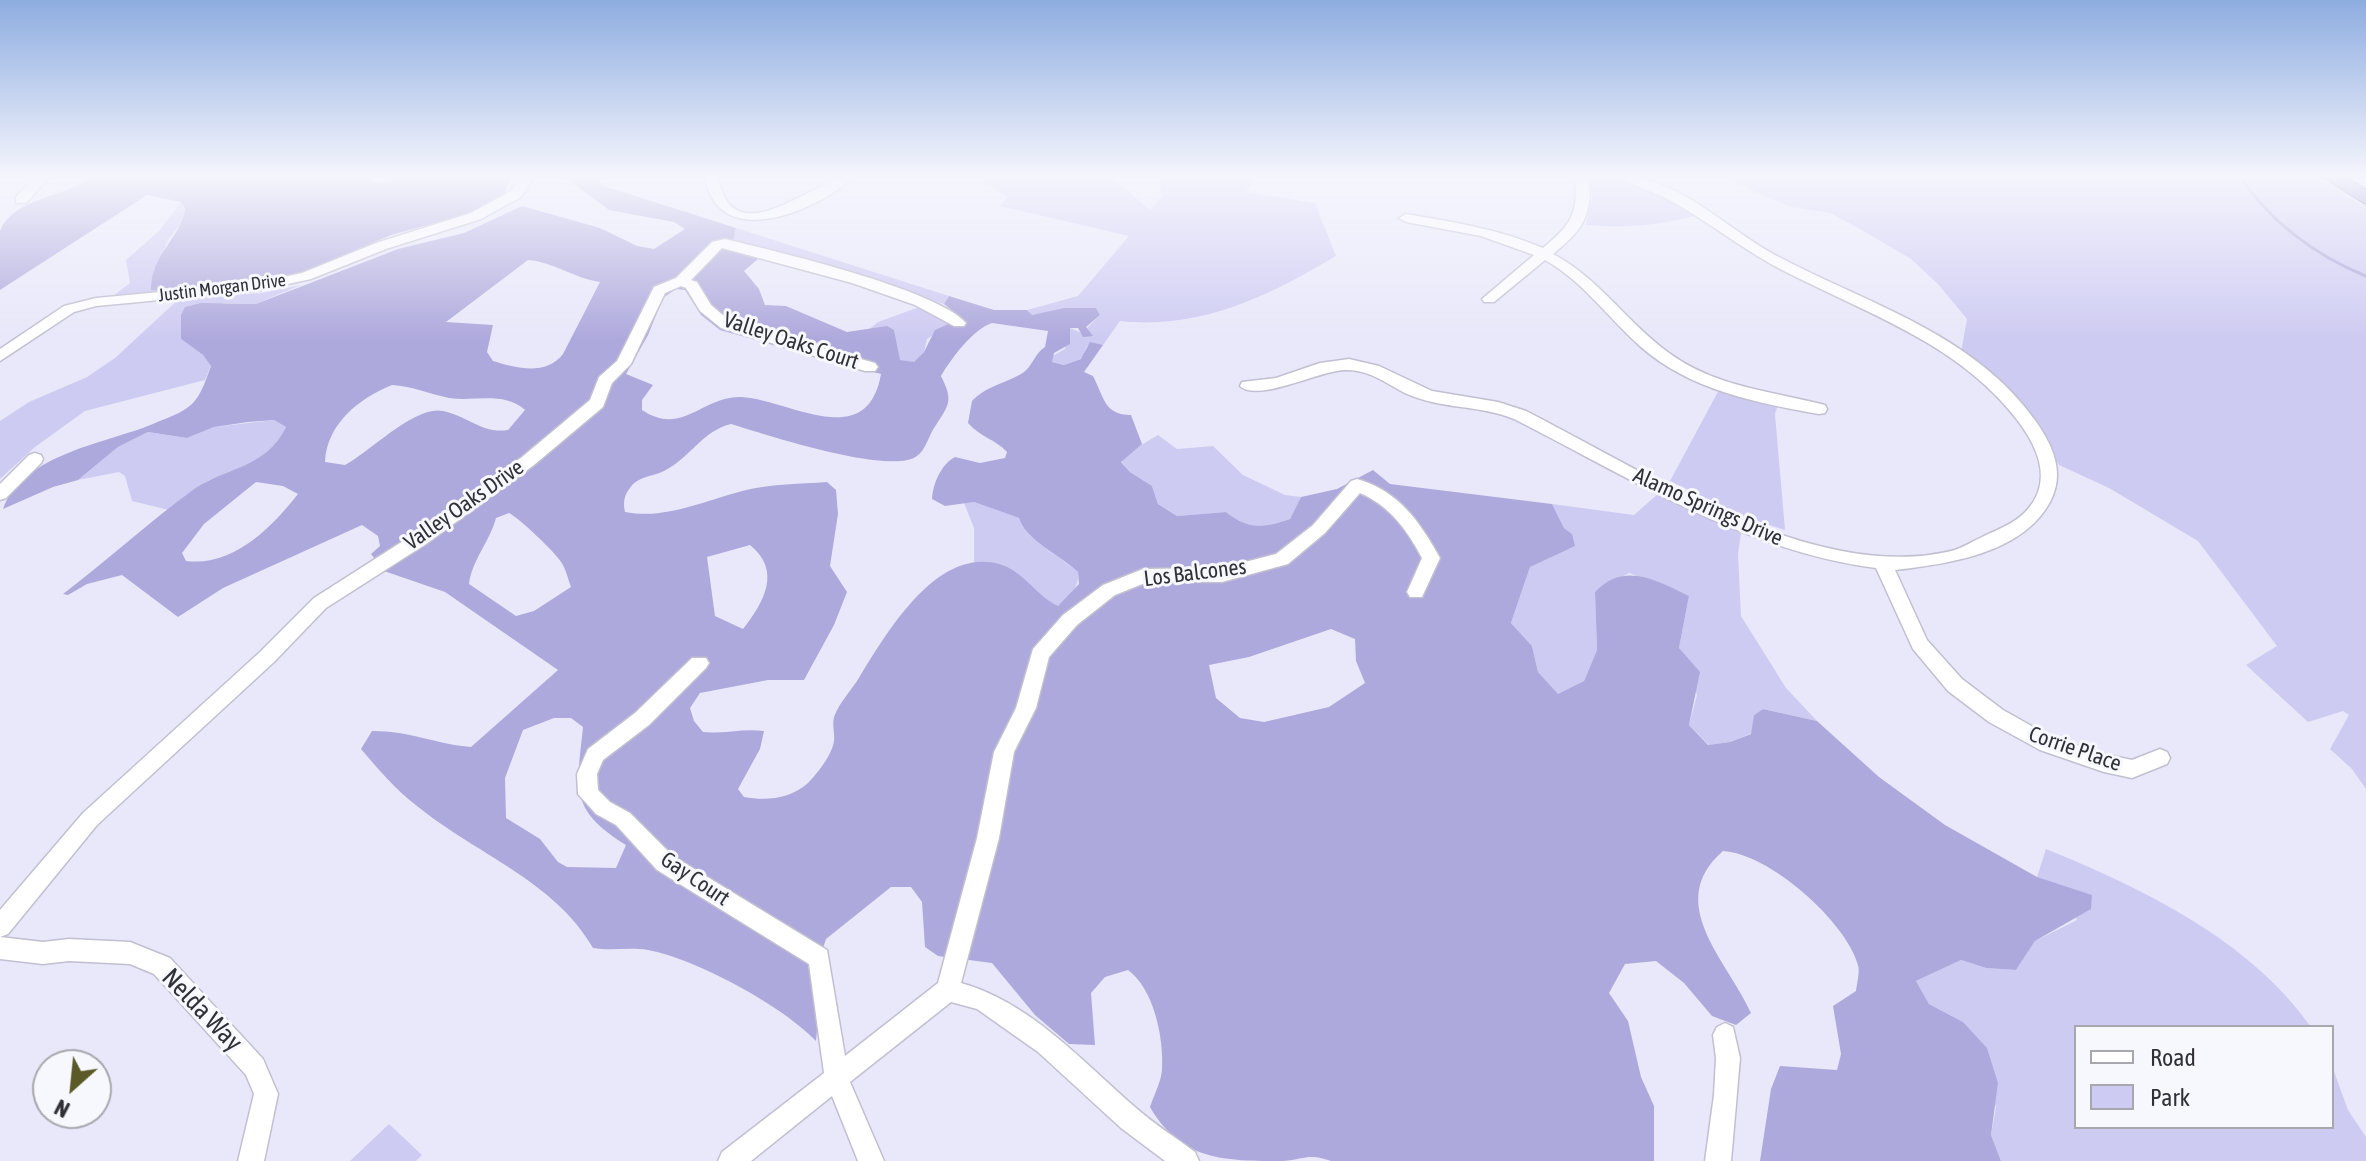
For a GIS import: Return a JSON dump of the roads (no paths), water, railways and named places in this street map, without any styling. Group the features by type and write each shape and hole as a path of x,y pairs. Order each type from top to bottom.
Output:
{"street":[{"name":"Justin Morgan Drive","path":"0,356 69,309 256,287 306,276 431,230"},
{"path":"1476,230 1492,233 1543,254 1576,274 1649,347 1676,364 1748,394 1819,409"},
{"path":"1489,299 1508,278 1543,254 1567,230"},
{"name":"Alamo Springs Drive","path":"1248,386 1272,384 1324,365 1361,366 1423,394 1512,411 1658,486 1779,541 1828,554 1882,562 1968,553 2023,524 2043,503 2049,484 2048,463 2039,438 1977,369 1951,350 1768,257 1728,230"},
{"name":"Valley Oaks Drive","path":"0,927 90,819 267,657 320,603 420,539 528,461 597,403 605,381 623,364 659,290 681,281 717,245 725,243 943,310 959,323"},
{"name":"Valley Oaks Court","path":"681,281 692,285 705,308 726,325 870,367"},
{"path":"0,494 35,459"},
{"name":"Los Balcones","path":"948,990 988,838 1004,752 1026,708 1040,654 1070,620 1109,590 1149,574 1222,575 1282,559 1319,529 1357,485 1382,494 1415,528 1431,558 1416,592"},
{"name":"Corrie Place","path":"1882,562 1920,644 1972,699 2021,732 2083,757 2132,769 2160,758"},
{"name":"Gay Court","path":"699,663 651,711 595,755 587,774 588,794 603,808 623,819 665,863 819,958 837,1079"},
{"name":"Nelda Way","path":"0,948 43,953 69,950 130,953 162,966 255,1067 266,1094 251,1161"},
{"path":"731,1161 948,990 983,1000 1046,1044 1130,1119 1186,1161"},
{"path":"1718,1161 1726,1109 1724,1088 1729,1042 1725,1035"},
{"path":"837,1079 871,1161"}],"waterway":[{"path":"2289,230 2329,258 2366,276"}]}
